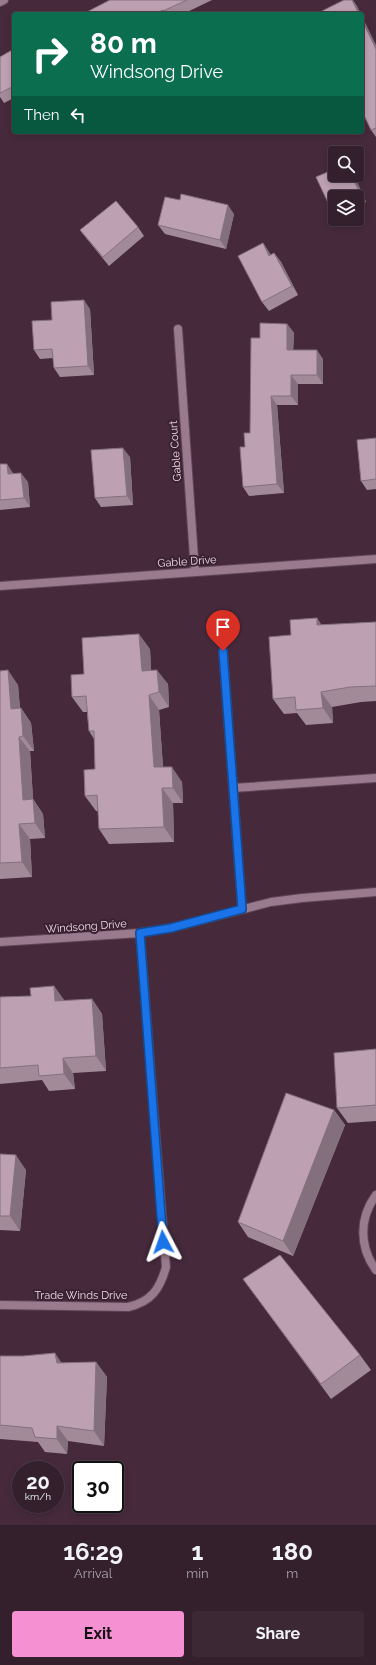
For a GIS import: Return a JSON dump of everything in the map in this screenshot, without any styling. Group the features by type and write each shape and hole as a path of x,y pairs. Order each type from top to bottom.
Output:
{"street":[{"path":"0,2 4,0"},
{"name":"Gable Court","path":"178,329 195,572"},
{"name":"Gable Drive","path":"0,586 376,558"},
{"path":"223,651 242,909"},
{"path":"233,788 376,778"},
{"name":"Windsong Drive","path":"0,942 140,933 171,928 242,909 302,898 376,892"},
{"name":"Trade Winds Drive","path":"0,1305 136,1306 153,1294 162,1281 166,1267 140,933"},
{"path":"376,1195 366,1212 363,1234 368,1257 376,1270"}],"building":[{"path":"110,0 187,0 158,12 87,12"},
{"path":"344,0 352,0 358,12 323,12 322,11"},
{"path":"364,24 376,49 376,128 371,130 364,115"},
{"path":"12,50 12,87 0,93 0,57"},
{"path":"328,172 328,182 354,182 358,190 328,190 328,203 316,177"},
{"path":"181,194 228,205 220,240 158,225 165,197 180,200"},
{"path":"116,201 138,227 103,257 80,230"},
{"path":"263,243 269,256 274,253 292,286 262,302 238,256"},
{"path":"84,300 88,366 54,368 52,349 34,350 32,321 52,320 51,302"},
{"path":"260,323 287,324 287,350 317,350 317,375 291,375 291,396 271,396 277,484 243,487 240,447 245,447 244,433 250,433 251,338 260,338"},
{"path":"376,438 376,479 361,481 357,440"},
{"path":"123,448 127,496 95,498 91,450"},
{"path":"0,464 7,464 8,474 21,473 24,498 0,500"},
{"path":"317,618 317,625 376,622 376,686 350,687 321,692 323,708 296,710 295,697 273,699 269,637 291,635 290,620"},
{"path":"139,634 142,671 157,670 159,692 149,695 154,767 172,767 173,788 162,788 164,827 99,829 97,795 85,796 84,770 95,769 94,731 89,731 86,696 72,697 71,675 84,674 82,638"},
{"path":"8,670 11,709 21,708 23,736 19,737 23,800 33,799 35,823 19,824 22,862 0,863 0,671"},
{"path":"54,986 55,1001 92,999 96,1056 63,1058 64,1074 39,1076 38,1065 0,1068 0,997 31,996 30,988"},
{"path":"376,1049 376,1105 337,1108 334,1053"},
{"path":"286,1093 334,1110 283,1241 238,1222"},
{"path":"0,1154 16,1155 10,1216 0,1216"},
{"path":"280,1255 360,1355 321,1384 243,1279"},
{"path":"55,1353 57,1363 96,1362 94,1431 57,1426 57,1439 35,1437 32,1428 0,1425 0,1356 23,1356"}],"route":[{"path":"163,1242 140,933 171,928 242,909 223,651"}]}
